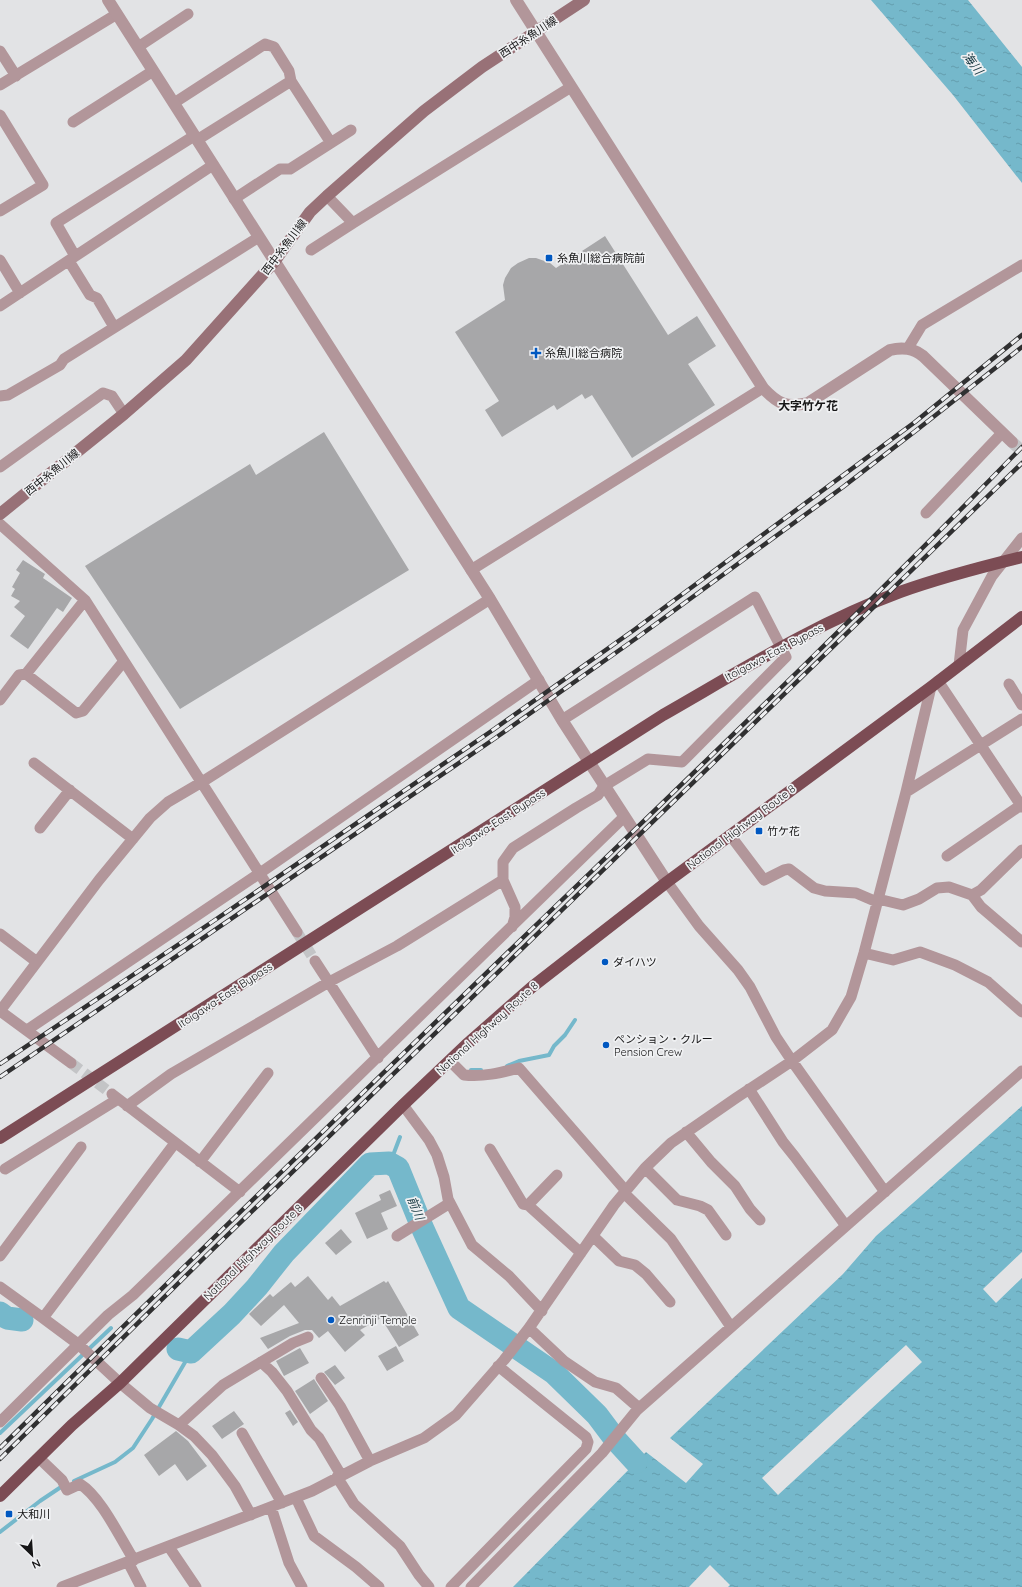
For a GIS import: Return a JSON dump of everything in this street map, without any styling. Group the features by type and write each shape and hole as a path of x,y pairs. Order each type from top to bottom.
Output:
{"highway":[{"name":"Itoigawa-East Bypass","path":"0,1138 663,715 792,641 858,609 900,592 979,568 1022,557"},
{"name":"National Highway Route 8","path":"0,1496 72,1425 120,1383 403,1105 532,987 667,882 935,684 1022,617"}],"main road":[{"name":"西中糸魚川線","path":"0,514 124,414 186,360 274,262 310,212 327,196 424,111 482,67 584,0"}],"street":[{"path":"108,0 490,599 562,720 624,817 667,882 699,926 738,970 750,987 776,1037 885,1192"},
{"path":"516,0 763,388 771,397 781,404 794,406 808,403 890,350 908,348 917,351 923,356 1012,442"},
{"path":"0,85 117,14"},
{"path":"138,47 188,14"},
{"path":"174,103 265,44 274,47 289,71 291,80 331,143"},
{"path":"0,51 16,76"},
{"path":"73,122 153,71"},
{"path":"114,327 97,298 90,295 56,224 291,80"},
{"path":"311,250 571,87"},
{"path":"0,115 43,185 0,211"},
{"path":"234,199 280,169 290,169 351,130"},
{"path":"0,306 213,166"},
{"path":"327,196 353,223"},
{"path":"0,396 8,396 60,365 64,359 259,237"},
{"path":"0,260 20,293"},
{"path":"908,348 922,325 1022,265"},
{"path":"471,570 763,388"},
{"path":"0,467 103,393 112,396 124,414"},
{"path":"926,512 1002,433"},
{"path":"0,524 85,600 297,932"},
{"path":"959,665 963,630 992,576 1022,538"},
{"path":"511,928 516,917 515,907 503,880 503,862 513,848 598,795 604,786 648,759 682,762 786,657 755,597 562,720"},
{"path":"71,1063 0,1011 99,880 150,818 168,802 202,782 490,599"},
{"path":"0,700 19,675 26,674 85,600"},
{"path":"26,674 76,713 83,711 124,661"},
{"path":"27,1030 260,873 539,680"},
{"path":"935,684 982,745 1021,806 947,856"},
{"path":"62,1587 89,1582 131,1561 296,1498 370,1461 424,1438 456,1415 526,1332 625,1192 646,1168 671,1143 792,1061 832,1030 851,997 935,684"},
{"path":"1009,684 1022,705"},
{"path":"906,792 1022,719"},
{"path":"34,763 133,839"},
{"path":"40,828 70,790"},
{"path":"0,1422 108,1315 133,1295 240,1192 624,817"},
{"path":"730,835 764,880 784,870 790,869 814,888 825,891 856,893 878,900 903,905 919,899 937,888 949,887 972,895 981,907 1022,942"},
{"path":"972,895 981,890 1022,850"},
{"path":"127,1106 172,1074 329,982 397,946 503,880"},
{"path":"0,934 37,962"},
{"path":"864,953 893,960 920,952 955,965 988,982 1022,1012"},
{"path":"315,961 378,1058"},
{"path":"450,1061 464,1075 473,1076 495,1074 519,1068 625,1192 671,1239 731,1327"},
{"path":"471,1587 602,1453 638,1409 1022,1071"},
{"path":"200,1162 268,1073"},
{"path":"749,1089 783,1142 846,1226"},
{"path":"5,1169 115,1097 240,1192"},
{"path":"403,1105 429,1140 437,1155 444,1177 448,1199 472,1245 509,1276 542,1311"},
{"path":"686,1132 711,1162 735,1186 750,1209 760,1220"},
{"path":"43,1318 175,1143"},
{"path":"0,1256 81,1147"},
{"path":"490,1149 523,1204 528,1205 581,1254"},
{"path":"646,1168 677,1200 700,1206 708,1210 726,1236"},
{"path":"528,1205 557,1175"},
{"path":"397,1236 450,1203"},
{"path":"593,1236 619,1261 635,1265 646,1274 670,1302"},
{"path":"0,1287 78,1344 120,1383 150,1408 179,1425 194,1436 212,1455 234,1486 251,1515"},
{"path":"526,1332 595,1382 616,1388 638,1409"},
{"path":"179,1425 223,1385 293,1343 308,1337"},
{"path":"261,1362 272,1372 287,1391 311,1430 319,1438 354,1504 400,1546 429,1587"},
{"path":"451,1587 586,1449 588,1442 586,1437 501,1363"},
{"path":"321,1378 340,1406 370,1461"},
{"path":"242,1433 276,1505 289,1563 302,1587"},
{"path":"39,1458 62,1480 67,1490 80,1484 88,1489 107,1515 131,1561 141,1587"},
{"path":"296,1498 314,1536 356,1567 379,1587"},
{"path":"169,1547 196,1587"}],"water":[{"name":"海川","path":"871,0 968,0 1022,67 1022,183 953,95"},
{"path":"1022,1106 1022,1587 513,1587 646,1452 686,1483 703,1464 670,1438 843,1274 876,1236"}],"pier":[{"path":"1022,1252 1022,1278 996,1303 983,1289"},
{"path":"906,1345 922,1362 778,1495 762,1478"},
{"path":"710,1565 730,1585 728,1587 689,1587"}],"building":[{"name":"糸魚川総合病院","path":"605,236 668,335 697,316 716,346 688,364 715,405 632,458 592,395 585,399 582,394 557,410 554,405 502,437 485,410 499,401 455,332 505,300 503,285 505,278 511,268 518,263 529,258 536,258 550,263 556,268"},
{"path":"324,432 409,570 180,709 85,566 250,464 256,475"},
{"path":"23,560 45,574 43,578 72,598 63,612 57,608 28,649 10,636 25,616 14,607 20,601 11,596 15,589 12,587 20,573 16,570"},
{"path":"390,1190 397,1206 381,1213 388,1229 367,1239 355,1213 381,1200 379,1195"},
{"path":"341,1229 352,1242 336,1255 325,1243"},
{"path":"308,1276 328,1300 332,1296 340,1306 384,1281 386,1283 388,1281 419,1335 399,1347 381,1318 360,1330 365,1335 345,1352 328,1331 319,1338 312,1330 305,1330 290,1336 268,1349 260,1338 299,1323 284,1305 261,1326 249,1314 270,1294 273,1297 291,1282 295,1287"},
{"path":"396,1346 404,1361 387,1371 378,1356"},
{"path":"300,1348 309,1363 284,1376 276,1361"},
{"path":"335,1365 345,1378 335,1385 324,1372"},
{"path":"314,1379 328,1401 310,1414 295,1391"},
{"path":"290,1410 298,1422 293,1426 285,1413"},
{"path":"234,1411 244,1424 222,1439 212,1426"},
{"path":"176,1431 188,1441 207,1466 187,1481 175,1464 159,1476 144,1455"}],"waterway":[{"path":"507,1066 519,1061 549,1055 554,1046 565,1035 575,1020"},
{"path":"471,1070 481,1070"},
{"path":"393,1165 392,1158 400,1137"},
{"name":"前川","path":"178,1349 191,1352 232,1314 257,1287 284,1253 370,1164 389,1163 398,1168 422,1227 459,1308 554,1373 597,1415 615,1439 636,1462"},
{"name":"前川","path":"0,1313 7,1318 22,1320"},
{"name":"大和川","path":"0,1433 111,1328"},
{"path":"74,1481 115,1462 133,1448 152,1419 191,1352"},
{"path":"0,1532 40,1501 64,1485"}],"tunnel":[{"path":"1012,442 1022,451"},
{"path":"297,932 315,961"},
{"path":"71,1063 112,1094"}],"railway":[{"path":"0,1064 212,922 490,732 634,630 915,422 1022,335"},
{"path":"0,1077 494,739 638,637 843,487 1022,347"},
{"path":"0,1448 295,1158 701,766 1022,447"},
{"path":"0,1459 208,1254 1022,463"}],"place":[{"name":"糸魚川総合病院前","path":"549,258"},
{"name":"糸魚川総合病院","path":"536,353"},
{"name":"竹ケ花","path":"759,831"},
{"name":"ダイハツ","path":"605,962"},
{"name":"ペンション・クルー Pension Crew","path":"606,1045"},
{"name":"Zenrinji Temple","path":"331,1320"},
{"name":"大和川","path":"9,1514"}],"district":[{"name":"大字竹ケ花","path":"808,405"}]}
